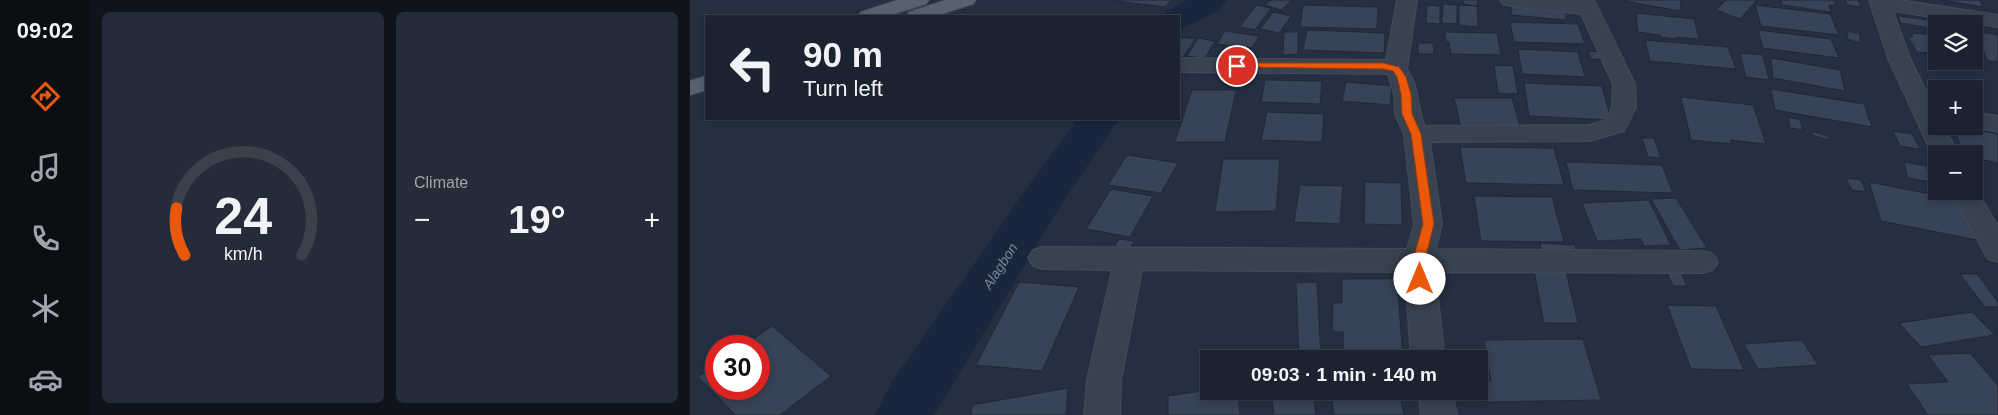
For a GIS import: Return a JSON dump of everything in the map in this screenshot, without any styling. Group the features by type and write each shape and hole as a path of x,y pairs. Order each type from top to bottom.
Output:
{"main road":[{"path":"871,15 919,0"},
{"path":"919,15 966,0"},
{"path":"690,70 705,66"},
{"path":"690,88 705,83"}],"street":[{"path":"1396,69 1407,0"},
{"path":"1416,134 1590,133 1615,125 1624,107 1624,84 1586,4 1510,0"},
{"path":"1928,108 1899,58 1879,2 1998,21"},
{"path":"1180,65 1383,66 1396,69 1402,77 1406,94 1407,114 1416,134 1428,224 1419,260 1427,350"},
{"path":"1983,122 1998,124"},
{"path":"1968,200 1998,251"},
{"path":"1043,258 1703,262"},
{"path":"1102,415 1104,380 1129,259"},
{"path":"1436,400 1439,415"}],"building":[{"path":"1108,0 1171,0 1165,7"},
{"path":"1271,0 1292,0 1281,10 1265,5"},
{"path":"1464,0 1478,0 1477,6 1463,4"},
{"path":"1619,0 1681,0 1680,11"},
{"path":"1726,0 1757,0 1740,19 1716,10"},
{"path":"1781,0 1834,0 1836,6 1829,5 1831,12 1782,5"},
{"path":"1845,0 1858,0 1861,7 1847,5"},
{"path":"1942,0 1980,0 1983,7"},
{"path":"1443,4 1457,5 1457,24 1442,23"},
{"path":"1256,5 1271,8 1255,30 1240,27"},
{"path":"1303,5 1378,7 1377,29 1300,27"},
{"path":"1427,5 1440,6 1440,24 1426,23"},
{"path":"1459,5 1477,6 1478,27 1459,25"},
{"path":"1755,5 1830,14 1839,35 1761,26"},
{"path":"1512,6 1565,11 1566,20 1511,15"},
{"path":"1273,12 1291,16 1279,33 1260,29"},
{"path":"1636,13 1694,19 1699,39 1676,37 1677,39 1638,32"},
{"path":"1898,16 1928,20 1928,28 1901,23"},
{"path":"1510,22 1578,24 1585,44 1514,42"},
{"path":"1307,30 1385,33 1384,53 1303,50"},
{"path":"1758,30 1831,39 1839,58 1763,48"},
{"path":"1225,31 1259,36 1252,48 1217,44"},
{"path":"1848,31 1860,34 1860,43 1847,39"},
{"path":"1284,32 1298,32 1298,54 1283,55"},
{"path":"1445,32 1497,33 1501,55 1451,54 1449,42 1446,42"},
{"path":"1983,32 1998,35 1998,62 1988,61 1983,50"},
{"path":"1911,33 1928,34 1928,53 1917,52 1908,37 1913,37"},
{"path":"1180,37 1195,39 1183,57 1180,57"},
{"path":"1198,38 1215,41 1205,58 1187,56"},
{"path":"1645,40 1728,47 1736,69 1650,61"},
{"path":"1418,43 1433,43 1434,54 1418,54"},
{"path":"1518,49 1578,52 1585,77 1522,74"},
{"path":"1588,51 1604,52 1607,60 1591,59"},
{"path":"1740,53 1763,55 1769,80 1746,77"},
{"path":"1771,58 1840,70 1845,91 1773,78"},
{"path":"1494,65 1513,66 1518,94 1498,93"},
{"path":"1265,80 1322,81 1320,104 1261,102"},
{"path":"1346,82 1392,86 1390,105 1342,101"},
{"path":"1524,83 1602,86 1611,120 1529,116"},
{"path":"1771,89 1864,104 1872,127 1775,110"},
{"path":"1192,90 1236,90 1225,142 1175,142"},
{"path":"1681,97 1753,105 1766,144 1730,140 1732,144 1691,140"},
{"path":"1454,98 1512,98 1520,126 1461,127"},
{"path":"1267,112 1324,114 1322,142 1261,140"},
{"path":"1788,117 1800,120 1803,130 1790,128"},
{"path":"1813,131 1829,137 1828,140 1812,135"},
{"path":"1893,131 1912,134 1920,149 1900,146"},
{"path":"1983,131 1998,134 1998,163 1983,160 1983,145 1960,145 1957,135 1983,135"},
{"path":"1642,138 1654,138 1661,158 1648,157"},
{"path":"1460,147 1554,148 1564,185 1466,183"},
{"path":"1127,155 1178,163 1161,193 1108,185"},
{"path":"1223,159 1280,159 1276,211 1215,212"},
{"path":"1566,162 1662,165 1673,193 1573,190"},
{"path":"1904,162 1926,166 1928,181 1908,178"},
{"path":"1846,178 1861,180 1866,192 1852,190"},
{"path":"1365,182 1401,183 1402,225 1364,224"},
{"path":"1869,182 1928,194 1928,200 1960,200 1977,240 1881,221"},
{"path":"1300,185 1343,186 1340,224 1294,222"},
{"path":"1111,189 1153,196 1130,237 1086,229"},
{"path":"1474,196 1552,197 1564,242 1481,241"},
{"path":"1676,198 1707,248 1680,250 1651,199"},
{"path":"1649,200 1671,245 1644,246 1641,239 1597,241 1582,203"},
{"path":"1119,239 1134,241 1128,252 1113,249"},
{"path":"1540,243 1575,245 1577,258 1542,255"},
{"path":"1534,271 1566,272 1578,323 1544,323"},
{"path":"1667,272 1681,272 1687,286 1673,286"},
{"path":"1960,274 1977,274 1998,302 1998,307 1985,307"},
{"path":"1342,279 1397,279 1402,350 1344,350 1343,332 1332,332 1333,303 1342,303"},
{"path":"1019,282 1079,287 1042,371 976,365"},
{"path":"1317,282 1321,350 1299,350 1296,283"},
{"path":"1667,305 1716,306 1744,370 1691,369"},
{"path":"1972,312 1995,335 1921,347 1899,323"},
{"path":"772,326 831,376 780,415 736,415 721,400 770,400 770,335 759,335"},
{"path":"1583,339 1601,400 1488,402 1488,382 1491,381 1488,350 1486,350 1484,340"},
{"path":"1802,340 1818,365 1758,369 1744,344"},
{"path":"1970,353 1998,386 1998,415 1928,415 1907,384 1948,382 1928,355"},
{"path":"705,372 705,384 698,377"},
{"path":"1068,388 1066,415 971,415 972,405"},
{"path":"1200,391 1200,400 1239,400 1240,415 1168,415 1168,396"},
{"path":"1272,400 1314,400 1316,415 1274,415"},
{"path":"1332,400 1401,400 1404,415 1334,415"}],"waterway":[{"name":"Alagbon","path":"1180,17 1211,0"},
{"name":"Alagbon","path":"904,415 911,401 1051,186 1098,120"}],"route":[{"path":"1237,66 1383,66 1396,69 1402,77 1406,94 1407,114 1416,134 1428,224 1419,260 1420,279"}]}
